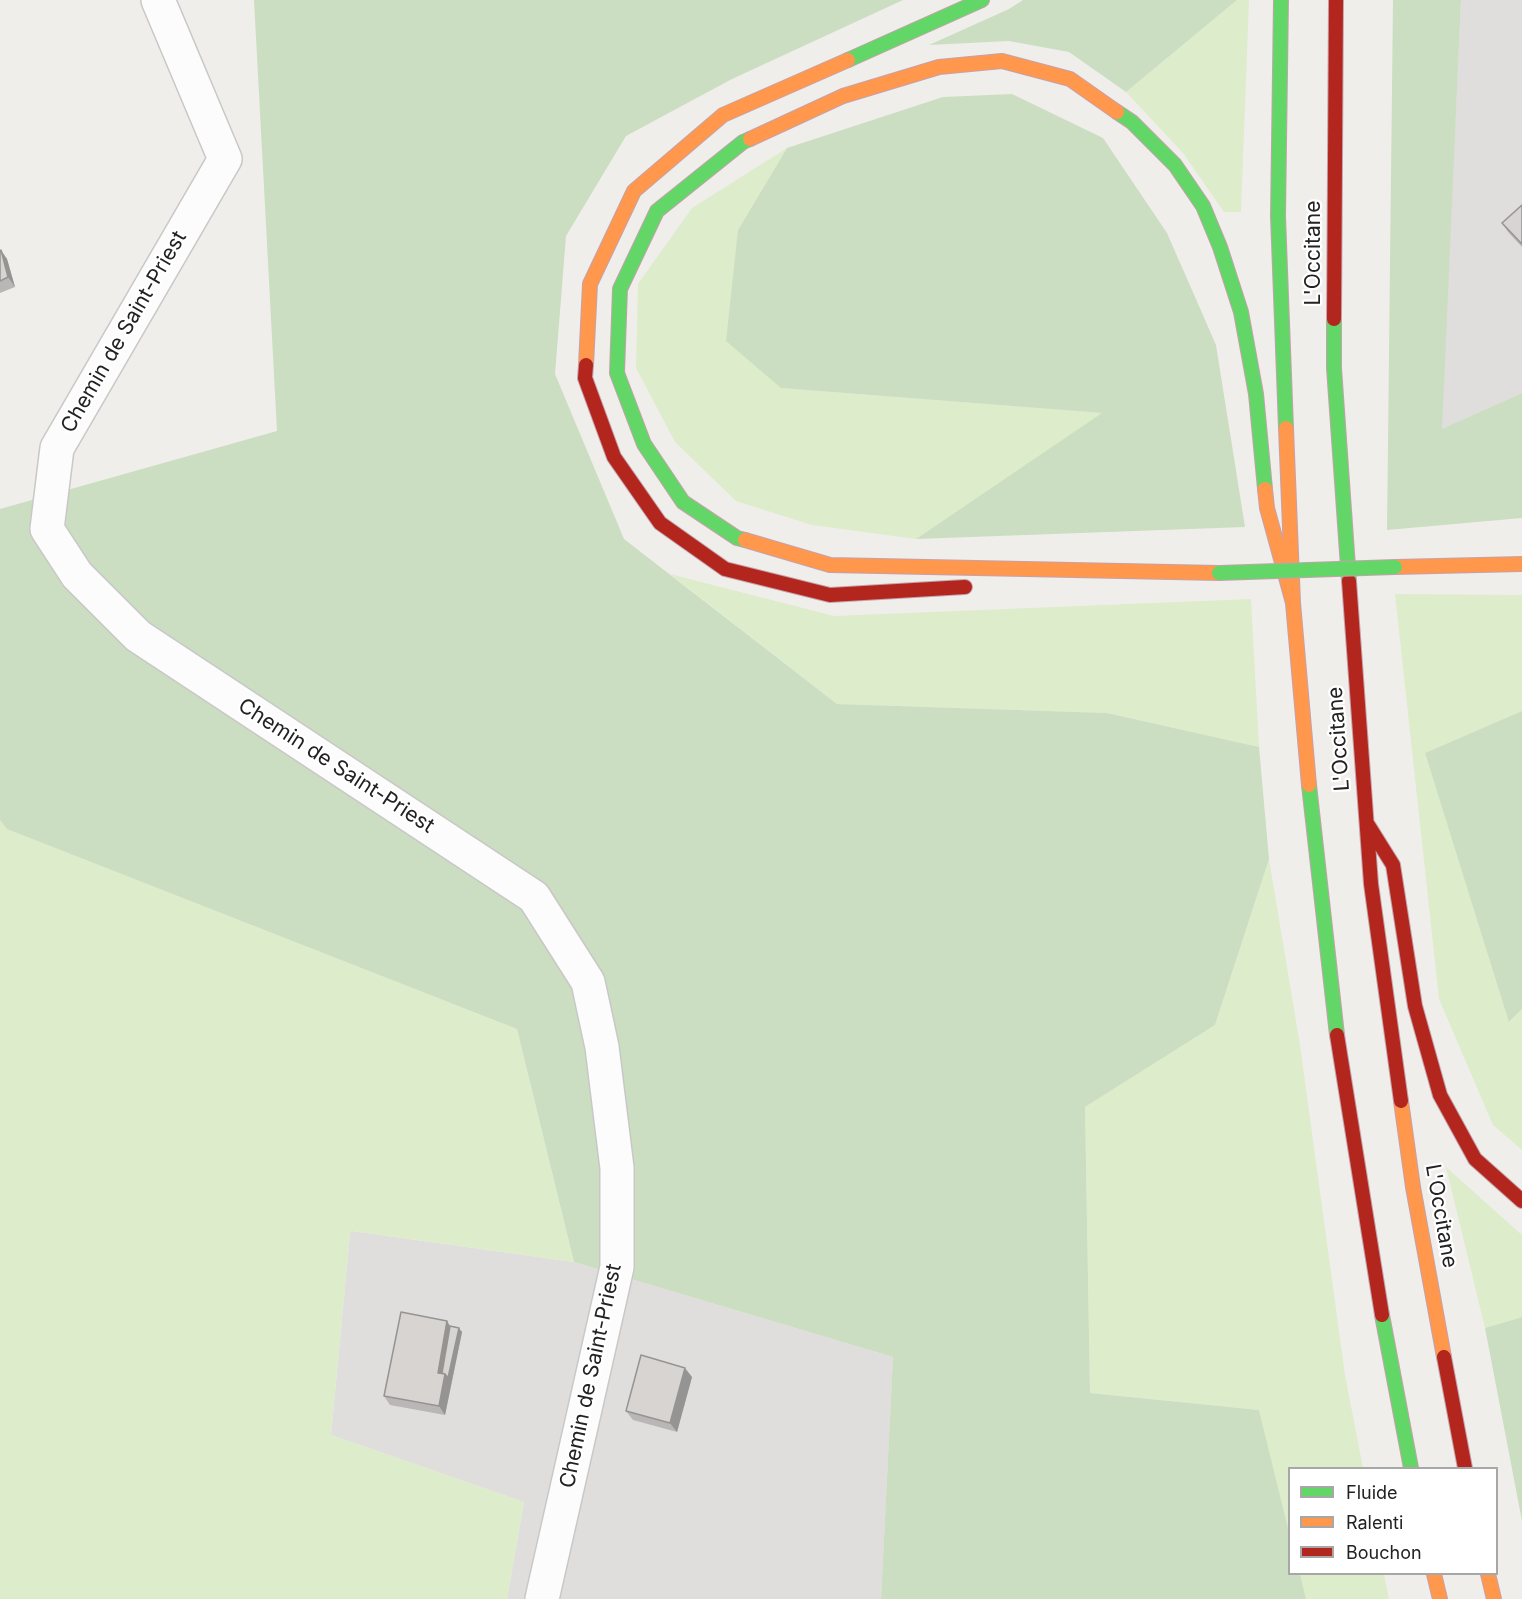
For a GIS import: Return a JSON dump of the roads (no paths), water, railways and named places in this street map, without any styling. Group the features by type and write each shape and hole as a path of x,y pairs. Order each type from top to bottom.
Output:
{"highway":[{"path":"976,587 830,595 725,569 660,523 614,457 585,378 590,284 634,191 723,115 982,0"},
{"name":"L'Occitane","path":"1281,0 1278,216 1293,603 1313,828 1337,1037 1371,1263 1411,1467"},
{"name":"L'Occitane","path":"1336,0 1334,368 1365,820 1371,884 1413,1187 1465,1467"},
{"path":"1219,573 830,564 737,538 683,502 644,444 616,373 620,290 657,211 743,142 843,96 939,67 1002,61 1070,79 1132,122 1175,165 1203,206 1220,247 1241,312 1257,394 1267,508 1293,603"},
{"path":"1045,583 1219,573 1522,564"},
{"path":"1365,820 1393,865 1415,1006 1440,1095 1476,1159 1522,1201"},
{"path":"1434,1575 1440,1599"},
{"path":"1488,1575 1494,1599"}],"street":[{"name":"Chemin de Saint-Priest","path":"158,0 225,159 57,448 47,529 77,575 138,636 534,897 588,982 602,1047 616,1168 617,1267 542,1599"}]}
